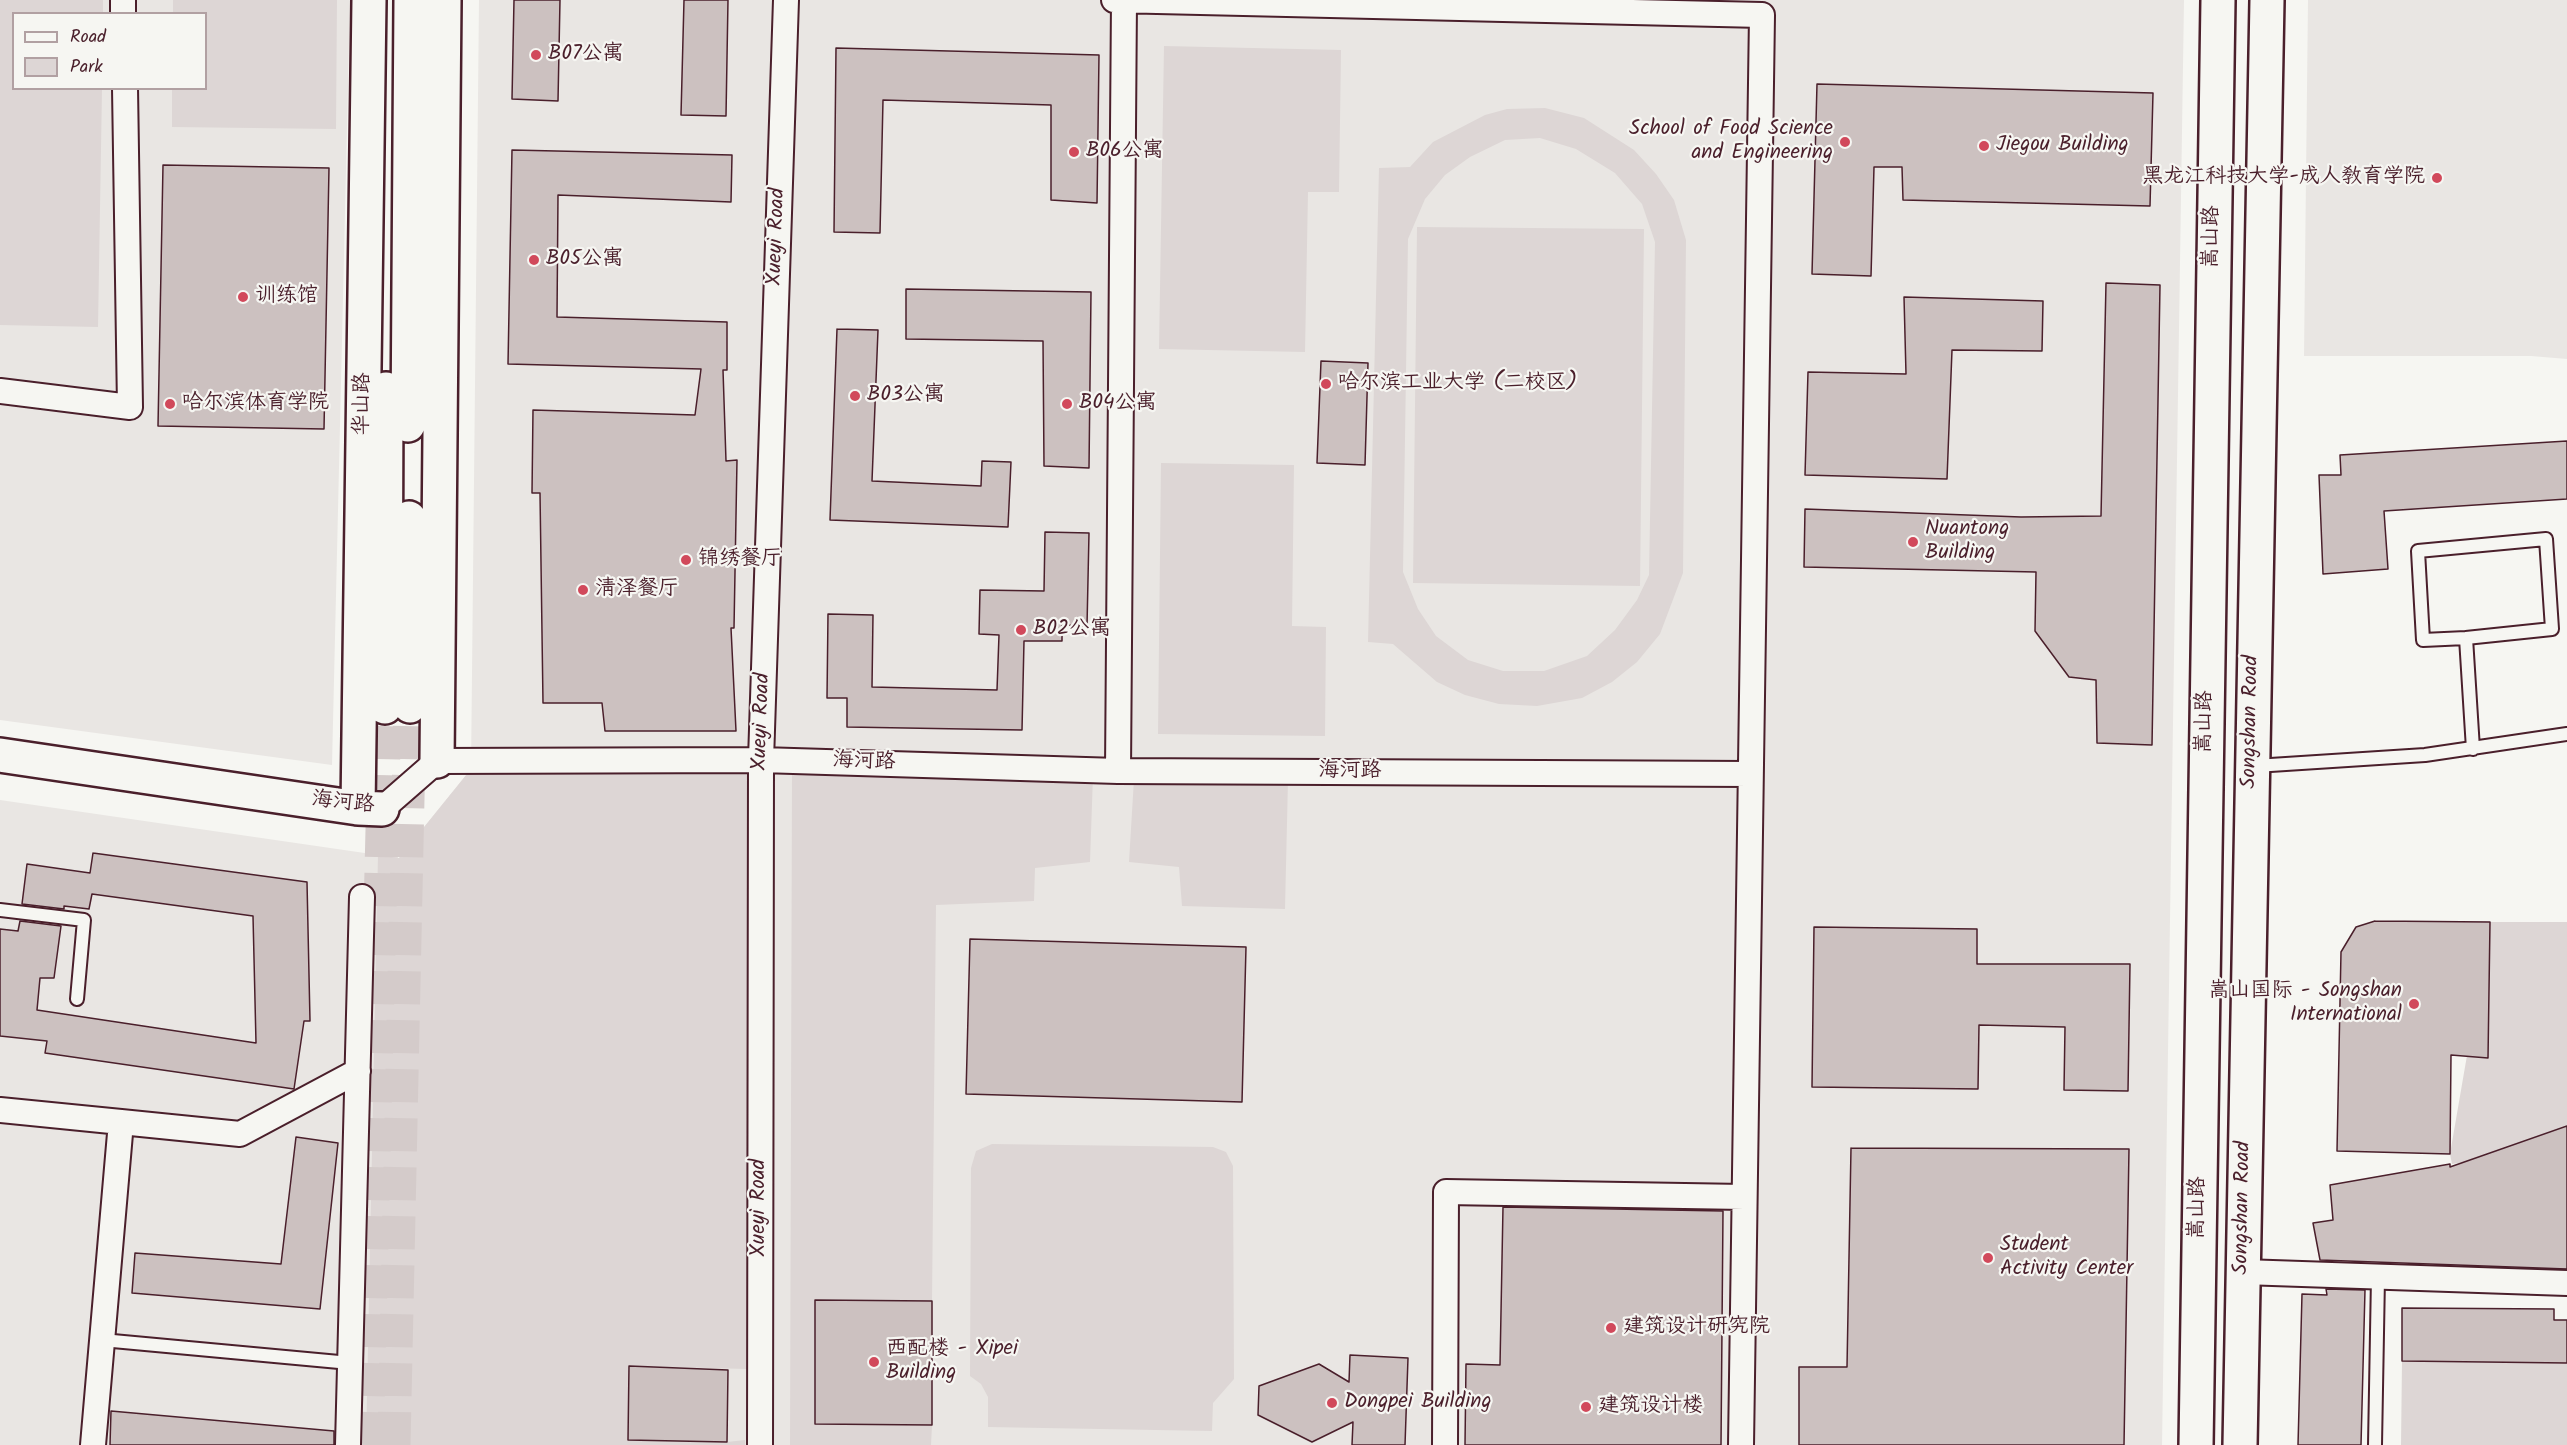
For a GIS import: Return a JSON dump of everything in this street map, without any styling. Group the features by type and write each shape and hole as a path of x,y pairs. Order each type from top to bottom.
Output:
{"main road":[{"name":"华山路","path":"369,0 370,809"},
{"name":"华山路","path":"388,0 398,706 408,402 411,0"},
{"path":"437,760 444,0"},
{"name":"嵩山路","path":"2196,1445 2218,0"},
{"name":"Songshan Road","path":"2240,1445 2267,0"},
{"name":"海河路","path":"0,755 370,809"}],"street":[{"name":"Xueyi Road","path":"760,1445 761,760 786,0"},
{"path":"1114,0 1762,15 1741,1445"},
{"path":"1118,771 1124,0"},
{"path":"0,391 130,407 125,90"},
{"name":"海河路","path":"370,809 437,760 761,760 1118,771 1750,774"},
{"path":"348,1445 362,897"},
{"path":"0,1110 240,1134 358,1071"},
{"path":"93,1445 121,1122"},
{"path":"1445,1445 1446,1192 1744,1197"},
{"path":"2242,1272 2567,1283"}],"lane":[{"path":"2546,539 2552,629 2466,638 2423,640 2418,551 2546,539"},
{"path":"2466,638 2473,748"},
{"path":"2251,766 2425,755 2567,734"},
{"path":"0,910 84,920 77,999"},
{"path":"2375,1445 2378,1277"},
{"path":"102,1340 350,1363"}],"shaded area":[{"name":"哈尔滨体育学院","path":"0,0 350,0 332,765 0,720"},
{"name":"哈尔滨工业大学 (二校区)","path":"479,0 2184,0 2162,1445 0,1445 0,800 399,858 471,769"},
{"name":"黑龙江科技大学-成人教育学院","path":"2308,0 2567,0 2567,359 2531,356 2304,356"}],"green space":[{"path":"0,0 103,0 103,12 12,12 12,90 102,90 98,327 0,325"},
{"path":"173,0 337,0 336,129 172,127 172,90 207,90 207,12 173,12"},
{"path":"1164,46 1341,50 1339,192 1308,192 1305,352 1159,349"},
{"path":"1545,108 1584,118 1634,150 1656,174 1674,200 1686,240 1683,573 1660,634 1637,662 1612,682 1582,698 1537,706 1499,704 1465,695 1437,682 1393,644 1368,642 1379,168 1410,167 1433,142 1485,115 1507,109","holes":["1540,138 1576,149 1615,173 1642,204 1655,242 1649,575 1637,600 1615,630 1587,656 1544,671 1503,671 1468,660 1436,636 1418,609 1403,572 1408,239 1425,199 1445,175 1470,157 1505,140"]},
{"path":"1417,227 1644,229 1640,586 1413,583"},
{"path":"1161,463 1294,465 1292,626 1326,627 1325,736 1158,734"},
{"path":"471,769 756,774 747,1369 629,1366 628,1440 727,1442 745,1440 745,1445 366,1445 378,855 399,858"},
{"path":"792,774 1093,775 1090,862 1035,868 1034,901 936,905 932,1301 815,1301 815,1424 932,1425 931,1445 790,1445"},
{"path":"1134,779 1288,780 1285,909 1182,906 1179,867 1129,862"},
{"path":"2490,922 2567,922 2567,1126 2465,1162 2452,1164 2450,1154"},
{"path":"992,1144 1213,1147 1226,1152 1233,1166 1234,1379 1213,1403 1212,1431 988,1427 988,1397 981,1384 970,1376 971,1168 976,1151"},
{"path":"2402,1361 2567,1363 2567,1445 2401,1445"}],"building":[{"path":"514,0 560,0 558,101 512,99"},
{"path":"684,0 728,0 726,116 681,115"},
{"name":"B06公寓","path":"836,48 1099,55 1097,203 1051,200 1051,105 883,100 880,233 834,232"},
{"name":"Jiegou Building","path":"1817,84 2153,93 2150,206 1903,200 1902,167 1874,167 1871,276 1812,274"},
{"path":"512,150 732,155 731,202 558,195 557,317 727,322 727,370 723,370 726,461 737,460 734,628 731,628 736,731 605,731 602,703 543,703 540,493 532,493 533,410 695,415 701,369 508,364"},
{"name":"训练馆","path":"163,165 329,168 324,429 158,426"},
{"path":"2106,283 2160,285 2152,745 2097,743 2096,680 2069,677 2035,631 2036,572 1804,567 1805,509 2021,517 2101,516"},
{"name":"B04公寓","path":"906,289 1091,292 1089,468 1044,466 1043,341 906,339"},
{"path":"1904,297 2043,301 2042,351 1952,350 1947,479 1805,475 1808,372 1906,374"},
{"name":"B03公寓","path":"837,329 878,330 872,481 981,486 982,461 1011,462 1008,527 830,520"},
{"path":"1321,361 1368,363 1365,465 1317,463"},
{"path":"2567,441 2567,499 2384,511 2388,569 2323,574 2319,475 2341,475 2340,455"},
{"name":"B02公寓","path":"1045,532 1089,533 1087,626 1062,625 1062,641 1024,641 1022,730 847,727 847,698 827,698 828,614 873,615 872,687 997,690 999,635 979,634 980,590 1044,591"},
{"path":"93,853 307,882 310,1021 304,1021 294,1089 45,1053 47,1041 0,1036 0,929 18,931 20,921 61,926 54,978 40,978 37,1010 256,1043 253,916 92,894 89,909 64,906 64,909 22,904 27,864 90,873"},
{"name":"嵩山国际 - Songshan International","path":"2375,921 2490,922 2488,1058 2451,1055 2450,1154 2337,1151 2341,952 2356,927"},
{"path":"1814,927 1977,929 1977,964 2130,964 2128,1091 2064,1090 2065,1027 1979,1025 1978,1089 1812,1087"},
{"path":"970,939 1246,947 1242,1102 966,1094"},
{"path":"2567,1126 2567,1269 2320,1260 2313,1223 2333,1220 2330,1185 2450,1164 2450,1167"},
{"path":"296,1137 338,1143 320,1309 132,1293 135,1253 281,1264"},
{"name":"Student Activity Center","path":"1851,1148 2129,1149 2124,1445 1799,1445 1799,1367 1847,1367"},
{"name":"建筑设计研究院","path":"1503,1207 1723,1211 1721,1445 1465,1445 1466,1364 1500,1365"},
{"path":"2326,1289 2365,1290 2361,1445 2298,1445 2302,1294 2327,1295"},
{"name":"西配楼 - Xipei Building","path":"815,1300 932,1301 932,1425 815,1424"},
{"path":"2402,1308 2554,1309 2554,1320 2567,1320 2567,1363 2402,1361"},
{"name":"Dongpei Building","path":"1350,1355 1408,1358 1405,1445 1352,1445 1353,1422 1312,1442 1258,1415 1259,1386 1319,1364 1349,1382"},
{"path":"629,1366 728,1370 727,1442 628,1440"},
{"path":"111,1411 334,1431 334,1445 110,1445"}],"tunnel":[{"path":"394,1445 410,706"},
{"path":"367,1445 385,707"}],"place":[{"name":"B07公寓","path":"536,55"},
{"name":"School of Food Science and Engineering","path":"1845,142"},
{"name":"Jiegou Building","path":"1984,146"},
{"name":"B06公寓","path":"1074,152"},
{"name":"黑龙江科技大学-成人教育学院","path":"2437,178"},
{"name":"B05公寓","path":"534,260"},
{"name":"训练馆","path":"243,297"},
{"name":"哈尔滨工业大学 (二校区)","path":"1326,384"},
{"name":"B03公寓","path":"855,396"},
{"name":"哈尔滨体育学院","path":"170,404"},
{"name":"B04公寓","path":"1067,404"},
{"name":"Nuantong Building","path":"1913,542"},
{"name":"锦绣餐厅","path":"686,560"},
{"name":"清泽餐厅","path":"583,590"},
{"name":"B02公寓","path":"1021,630"},
{"name":"嵩山国际 - Songshan International","path":"2414,1004"},
{"name":"Student Activity Center","path":"1988,1258"},
{"name":"建筑设计研究院","path":"1611,1328"},
{"name":"西配楼 - Xipei Building","path":"874,1362"},
{"name":"Dongpei Building","path":"1332,1403"},
{"name":"建筑设计楼","path":"1586,1407"}]}
